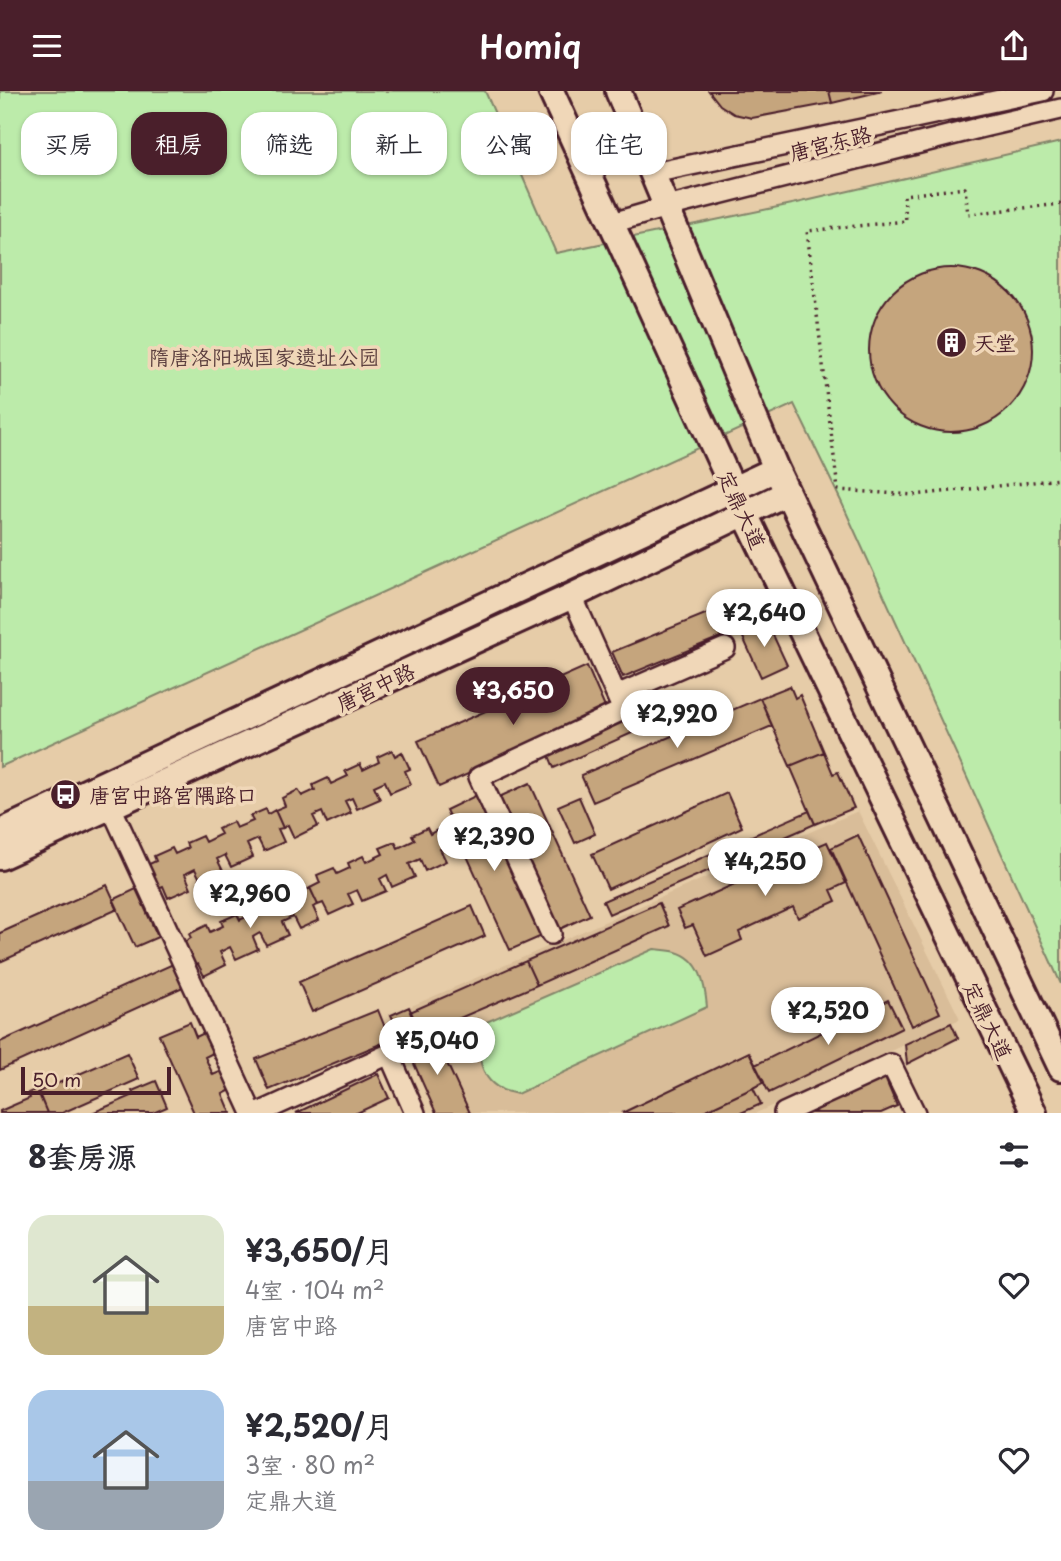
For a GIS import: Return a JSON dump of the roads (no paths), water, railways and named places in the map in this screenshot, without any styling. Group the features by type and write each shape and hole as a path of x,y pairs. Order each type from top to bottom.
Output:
{"main road":[{"name":"定鼎大道","path":"551,91 744,513 1034,1113"},
{"path":"618,91 627,112"},
{"path":"633,91 638,112"},
{"path":"654,175 776,469 1061,1068"},
{"name":"唐宫中路","path":"0,832 776,469"},
{"name":"唐宫中路","path":"0,857 572,596 787,493"}],"street":[{"name":"唐宫东路","path":"667,170 977,98 1043,91"},
{"name":"唐宫东路","path":"612,223 1061,109"},
{"path":"551,934 479,777 624,710 572,596"},
{"path":"617,695 725,648"},
{"path":"111,807 252,1113"},
{"path":"260,1113 389,1054 412,1112"},
{"path":"784,1113 891,1065 915,1113"}],"place":[{"name":"天堂","path":"951,342"},
{"name":"唐宫中路宫隅路口","path":"66,794"}],"park label":[{"name":"隋唐洛阳城国家遗址公园","path":"264,356"}]}
